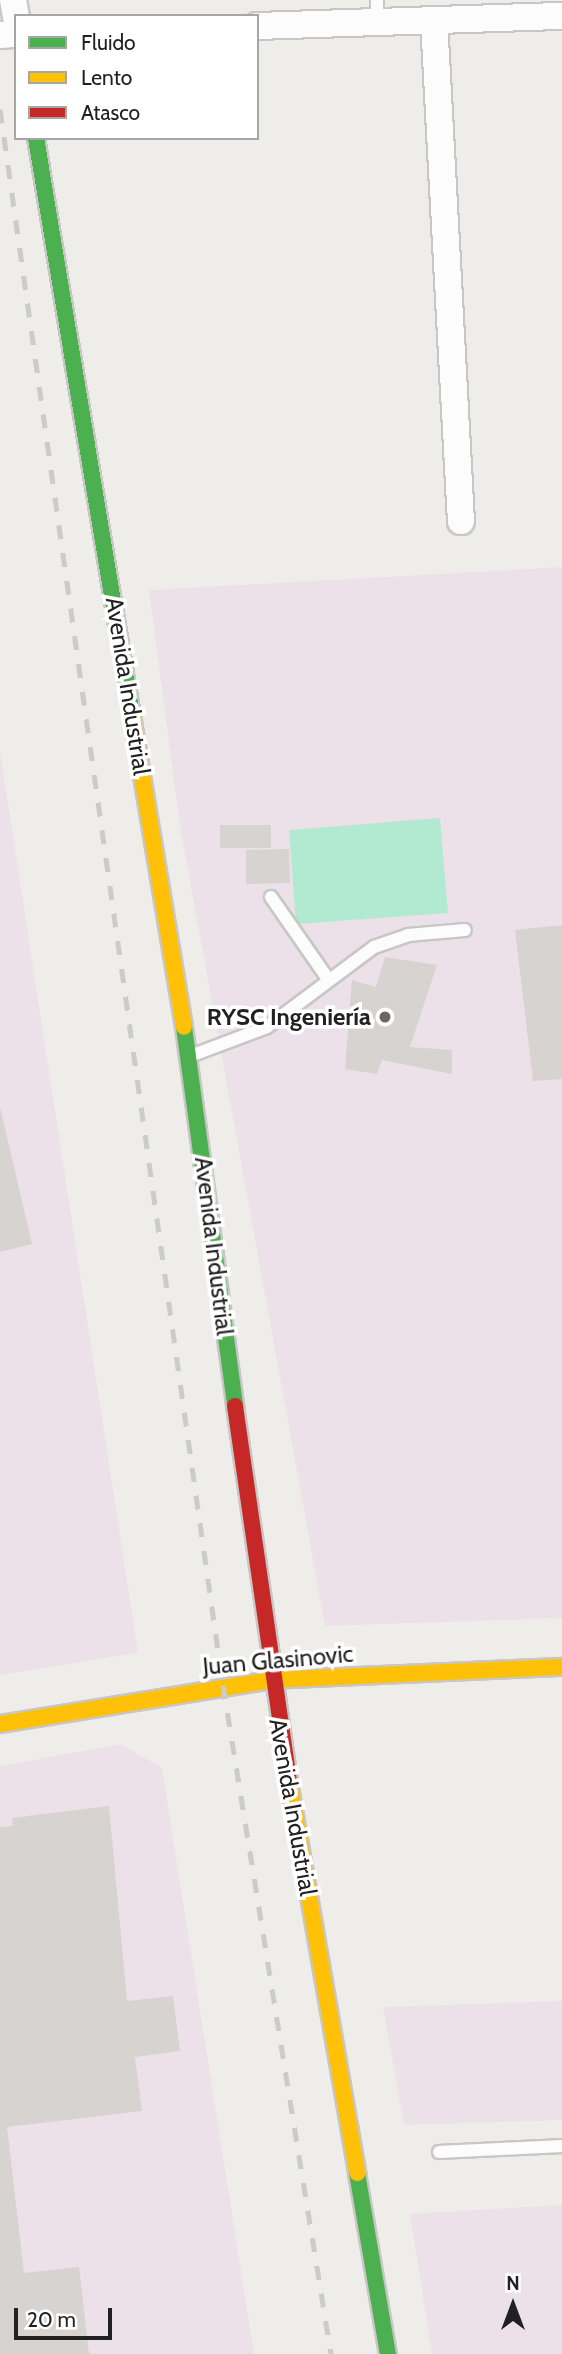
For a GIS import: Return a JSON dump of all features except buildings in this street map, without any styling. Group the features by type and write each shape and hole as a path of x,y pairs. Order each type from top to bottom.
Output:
{"street":[{"path":"259,26 377,11 435,20 562,16"},
{"path":"435,20 461,521"},
{"name":"Avenida Industrial","path":"36,140 190,1056 271,1680 388,2354"},
{"name":"Juan Glasinovic","path":"0,1724 271,1680 562,1667"}],"lane":[{"path":"271,897 328,979"},
{"path":"190,1056 267,1027 374,947 408,935 465,930"},
{"path":"439,2152 562,2146"}],"shaded area":[{"path":"562,567 562,1618 325,1626 180,826 149,590"},
{"path":"0,751 138,1653 0,1675"},
{"path":"121,1744 162,1768 254,2354 0,2354 0,1766"},
{"path":"562,2001 562,2120 404,2125 383,2007"},
{"path":"562,2205 562,2354 432,2354 410,2214"}],"green space":[{"path":"440,818 448,913 296,924 289,830"}],"railway":[{"path":"0,109 223,1685 331,2354"}],"traffic: fast":[{"path":"36,140 132,716"},
{"path":"184,1027 235,1406"},
{"path":"357,2173 388,2354"}],"traffic: slow":[{"path":"132,716 184,1027"},
{"path":"0,1724 271,1680 562,1667"},
{"path":"288,1776 357,2173"}],"traffic: jam":[{"path":"235,1406 288,1776"}],"place":[{"name":"RYSC Ingeniería","path":"385,1017"}]}
